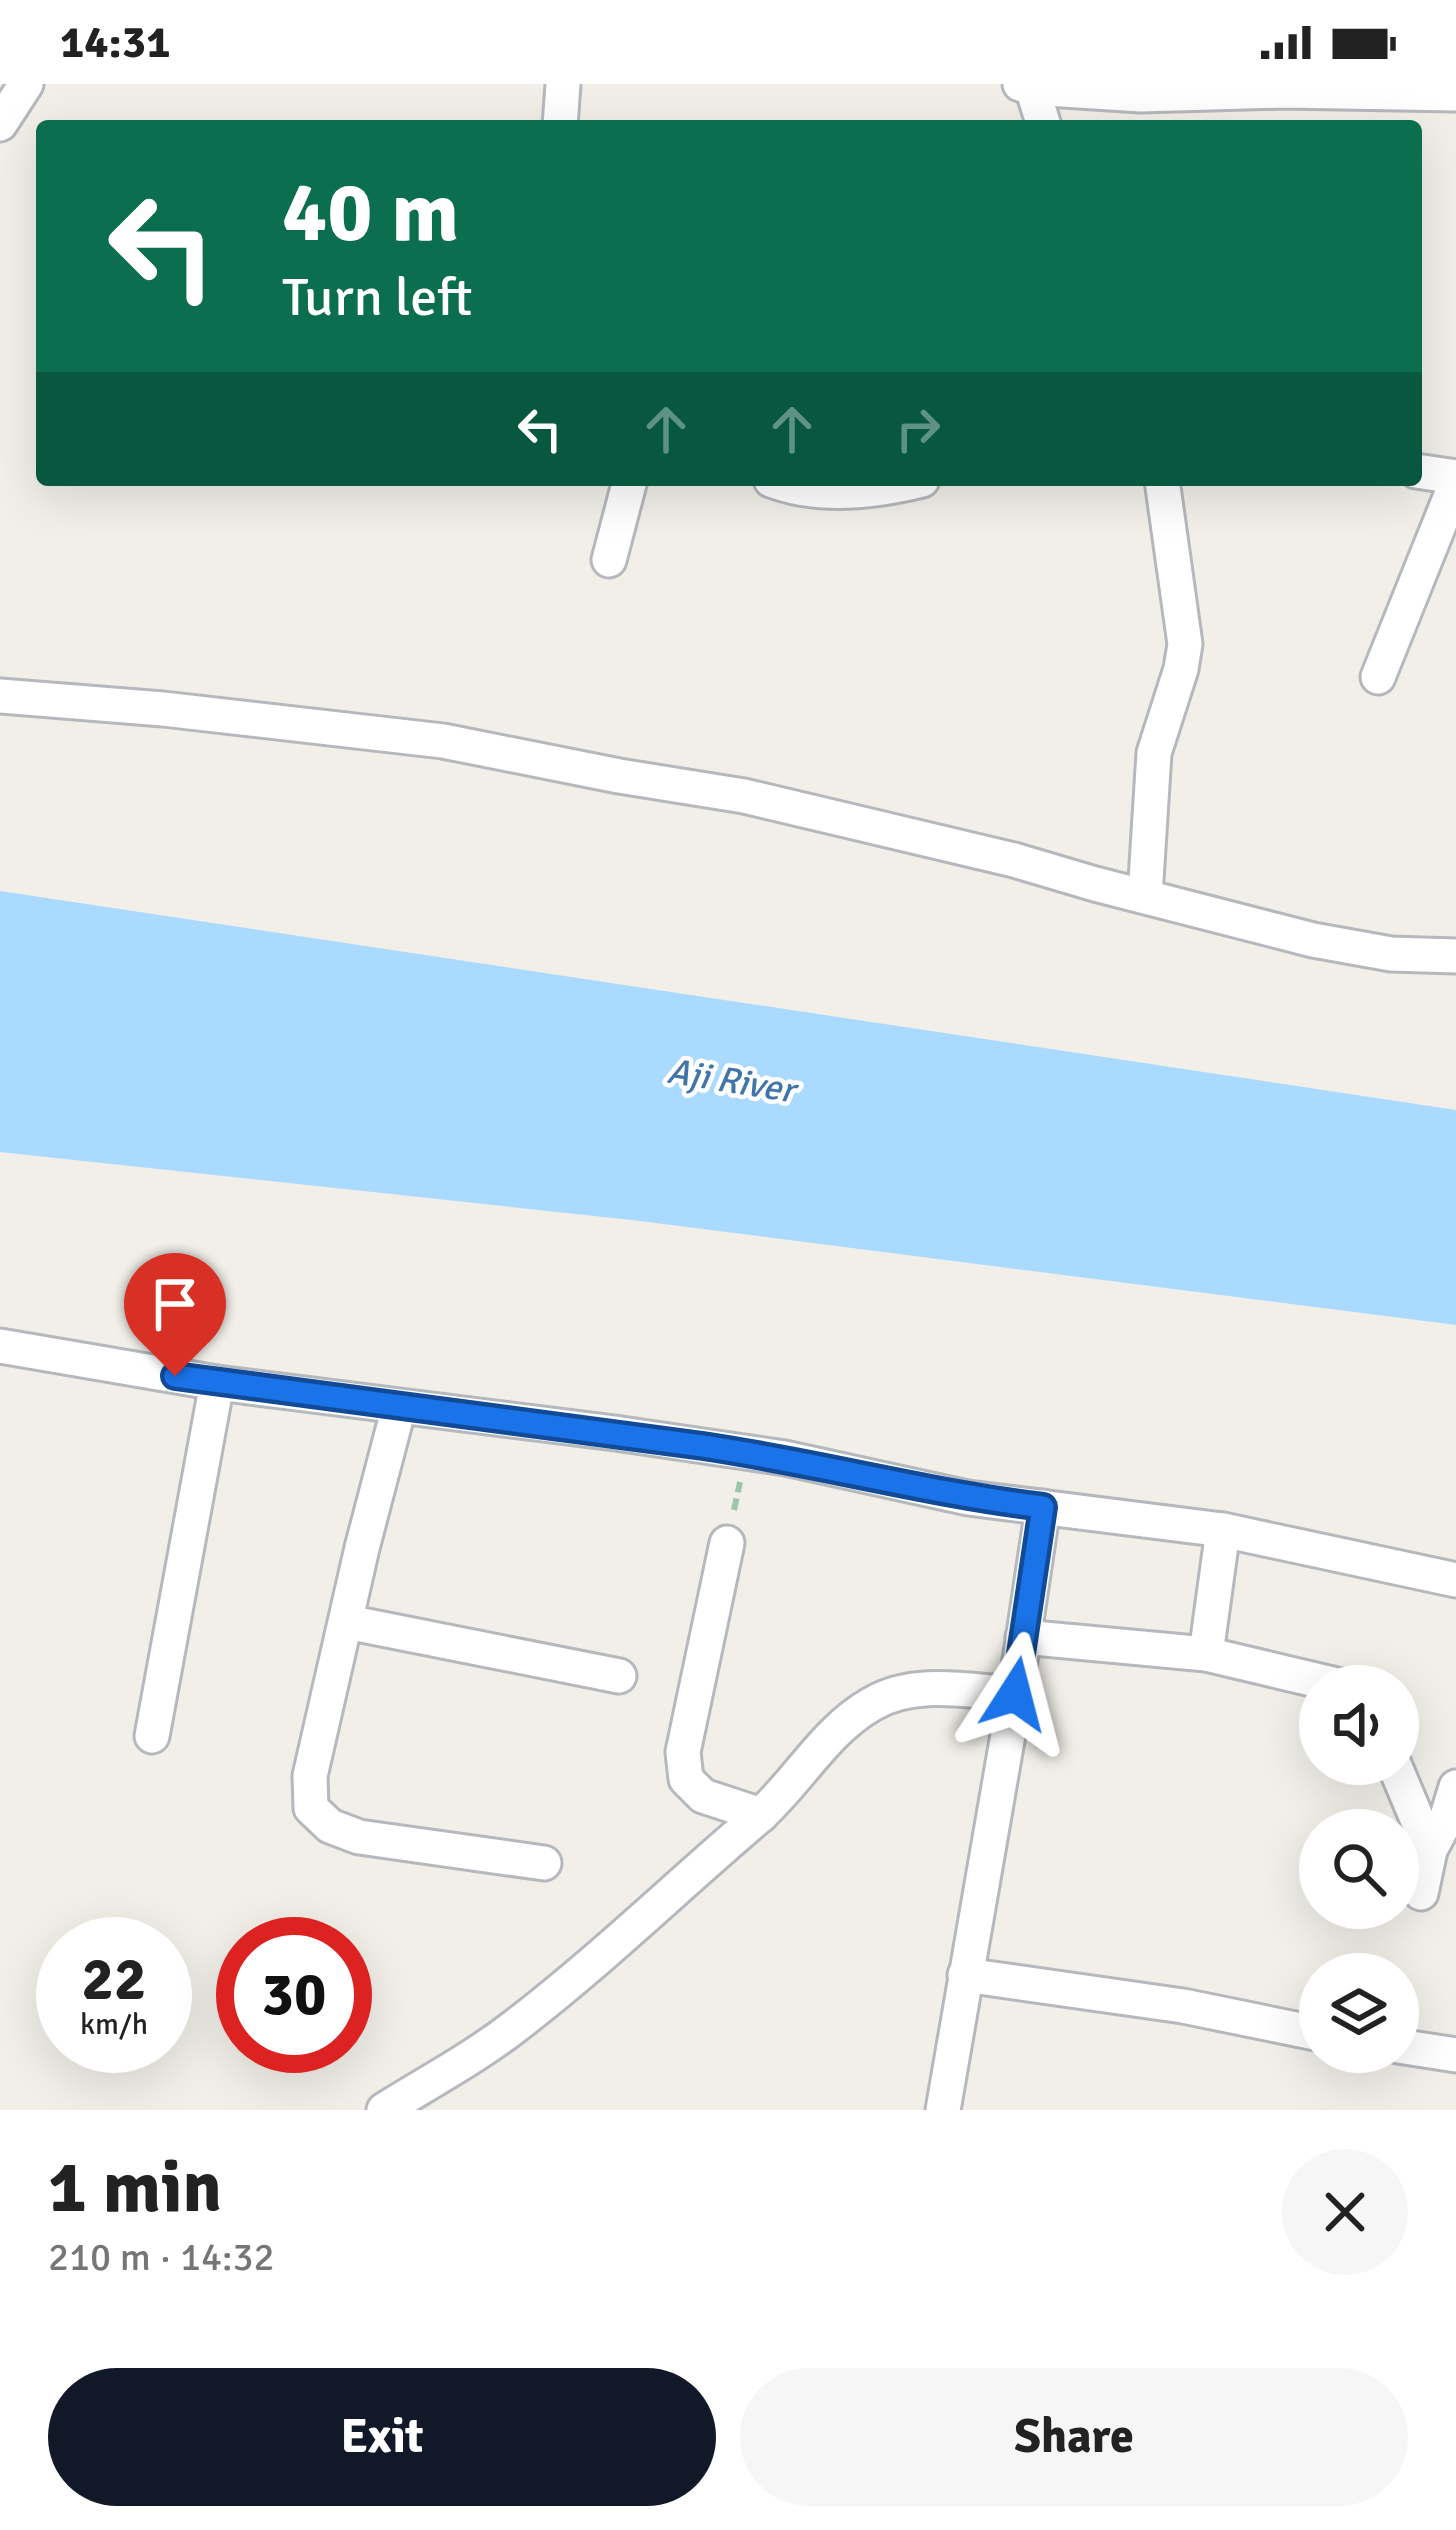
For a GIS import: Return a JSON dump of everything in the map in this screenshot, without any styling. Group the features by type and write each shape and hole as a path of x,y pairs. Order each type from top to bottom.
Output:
{"street":[{"path":"0,124 26,84"},
{"path":"560,120 563,84"},
{"path":"1042,120 1027,85 1141,95 1456,94"},
{"path":"1378,677 1456,480 1422,472"},
{"path":"609,560 628,486"},
{"path":"786,486 838,491 899,486"},
{"path":"1145,896 1154,753 1185,644 1163,486"},
{"path":"0,696 443,741 744,796 1014,860 1312,940 1391,954 1456,956"},
{"path":"0,1346 217,1383 746,1452 968,1498 1223,1530 1456,1580"},
{"path":"152,1736 217,1383"},
{"path":"399,1407 310,1775 311,1808 330,1826 359,1837 544,1863"},
{"path":"943,2110 1043,1507"},
{"path":"1206,1654 1223,1530"},
{"path":"727,1543 682,1752 686,1779 703,1796 761,1815"},
{"path":"346,1622 619,1676"},
{"path":"1023,1637 1206,1654 1299,1675"},
{"path":"384,2110 512,2029 650,1916 761,1815 833,1735 872,1704 909,1689 1015,1694"},
{"path":"1403,1785 1430,1850"},
{"path":"1421,1893 1430,1850 1456,1786"},
{"path":"965,1975 1183,2006 1299,2030"},
{"path":"1419,2049 1456,2055"}],"path":[{"path":"727,1543 746,1452"}],"water":[{"name":"Aji River","path":"0,891 1456,1110 1456,1325 632,1220 0,1152"}],"route":[{"path":"175,1376 615,1432 785,1458 968,1498 1043,1507 1015,1694"}]}
